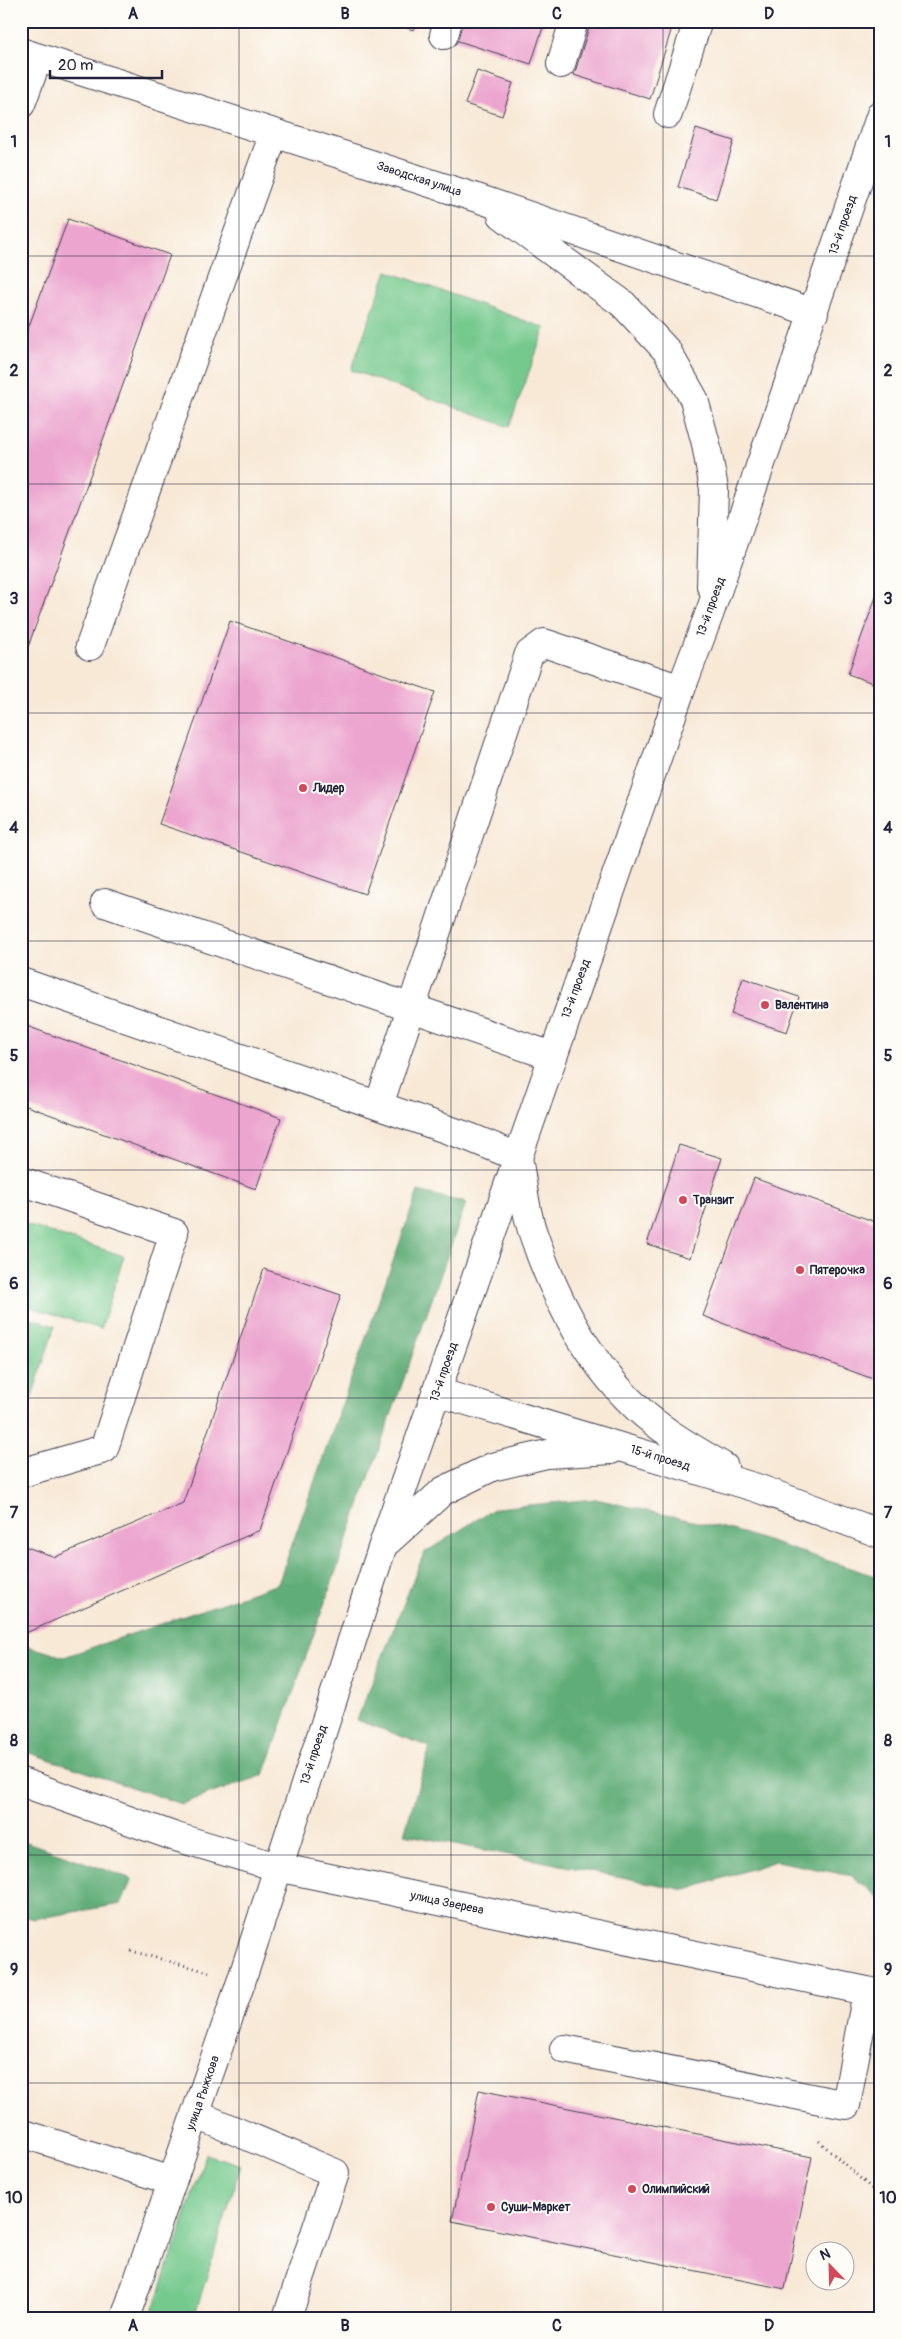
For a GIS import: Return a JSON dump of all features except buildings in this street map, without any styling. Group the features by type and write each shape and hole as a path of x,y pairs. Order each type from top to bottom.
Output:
{"street":[{"path":"561,64 574,21"},
{"path":"668,114 698,21"},
{"path":"21,104 29,55"},
{"name":"Заводская улица","path":"29,55 480,199 814,313"},
{"name":"13-й проезд","path":"277,1867 383,1545 552,1056 681,689 710,612 881,114"},
{"path":"90,646 274,133"},
{"path":"480,199 623,304 667,351 672,359 694,399 706,444 714,489 710,612"},
{"path":"379,1105 529,654 544,643 681,689"},
{"path":"105,904 552,1056"},
{"path":"21,982 469,1136 518,1158 533,1235 556,1291 576,1332 604,1371 645,1414 688,1445 757,1488"},
{"path":"21,1181 174,1233 104,1449 21,1472"},
{"name":"15-й проезд","path":"437,1392 757,1488 881,1534"},
{"path":"383,1545 443,1490 492,1467 547,1454 631,1449"},
{"name":"улица Зверева","path":"21,1782 173,1836 277,1867 874,1993"},
{"name":"улица Рыжкова","path":"125,2318 277,1867"},
{"path":"564,2049 846,2105 874,1993"},
{"path":"195,2114 335,2173 287,2318"},
{"path":"21,2133 172,2181"}],"path":[{"path":"131,1952 209,1972"},
{"path":"819,2141 881,2197"}],"green space":[{"path":"387,271 545,328 509,427 351,370"},
{"path":"418,1191 466,1203 264,1775 181,1804 21,1750 21,1644 64,1657 278,1584"},
{"path":"21,1223 124,1256 101,1329 21,1304"},
{"path":"21,1315 55,1326 26,1415 21,1413"},
{"path":"596,1499 736,1531 881,1578 881,1899 852,1876 776,1861 686,1890 404,1834 430,1747 357,1720 424,1553 495,1508"},
{"path":"21,1840 132,1879 121,1904 34,1919 21,1915"},
{"path":"206,2154 241,2165 194,2318 151,2318"}],"place":[{"name":"Лидер","path":"303,788"},
{"name":"Валентина","path":"765,1005"},
{"name":"Транзит","path":"683,1200"},
{"name":"Пятерочка","path":"800,1270"},
{"name":"Олимпийский","path":"632,2189"},
{"name":"Суши-Маркет","path":"491,2207"}]}
